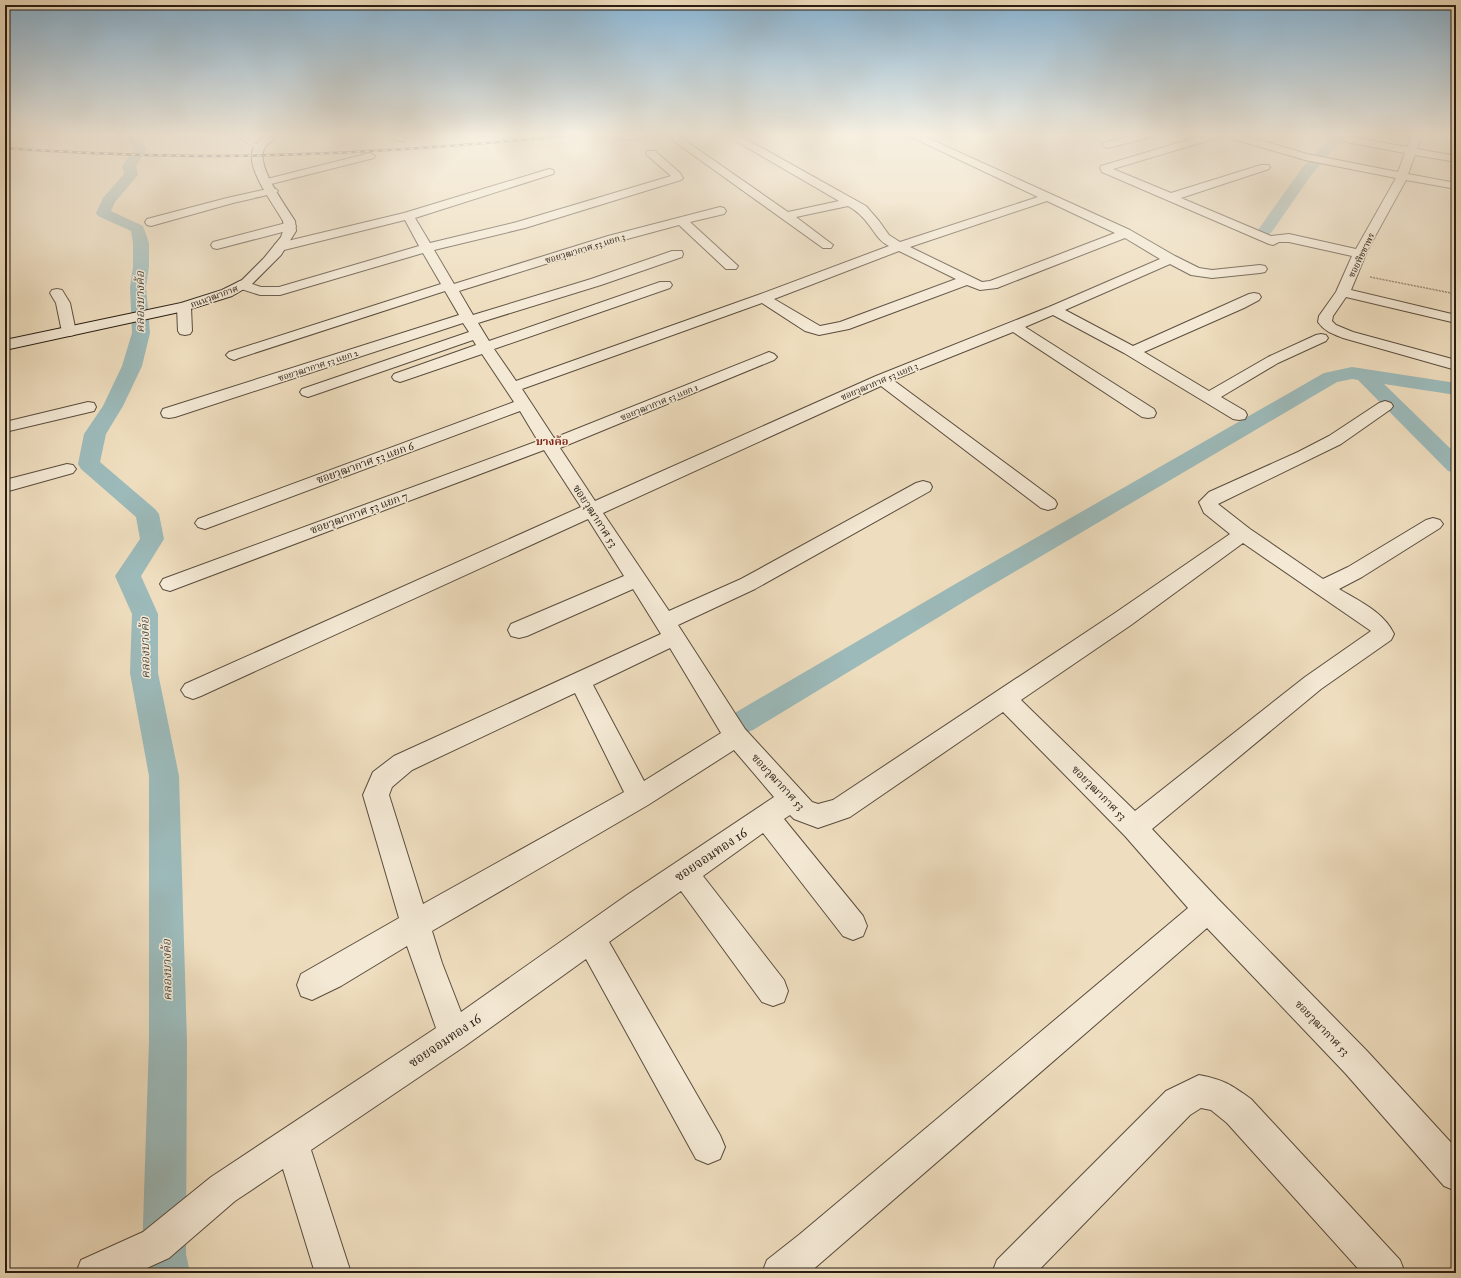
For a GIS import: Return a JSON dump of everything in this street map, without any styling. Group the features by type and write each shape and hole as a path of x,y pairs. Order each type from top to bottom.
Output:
{"street":[{"path":"151,222 250,194"},
{"path":"217,245 290,226 273,194"},
{"path":"280,247 408,216 480,194"},
{"path":"243,285 260,290 280,291 426,248 521,225 625,194"},
{"path":"754,194 827,245"},
{"path":"834,194 862,209 876,224 884,238 980,286 992,285 1126,233"},
{"path":"1042,194 1126,233 1190,270 1206,274 1260,269"},
{"path":"1163,194 1273,241"},
{"path":"1171,197 1182,194"},
{"name":"ซอยพิชชาพร","path":"1326,333 1326,316 1343,292 1360,254 1393,194"},
{"path":"513,387 763,298 901,246 1049,197"},
{"path":"786,216 849,202"},
{"name":"ซอยวุฒากาศ 53 แยก 3","path":"234,355 612,239 720,211"},
{"name":"ซอยวุฒากาศ 53","path":"408,216 475,330 669,629 736,736 803,811 818,816 841,808 1005,699 1134,828 1208,909 1356,1064 1456,1174"},
{"path":"681,221 730,266"},
{"name":"ถนนวุฒากาศ","path":"5,345 184,307 209,299 243,285 255,276 288,237 290,226"},
{"path":"1132,352 1240,305 1253,292 1260,269 1273,241 1276,238 1289,238 1360,254"},
{"path":"400,377 475,330 596,282 677,254"},
{"path":"547,273 560,268 561,264 552,258"},
{"name":"ซอยวุฒากาศ 53 แยก 3","path":"193,690 882,379 1054,310 1170,259"},
{"path":"763,298 810,328 819,331 844,326 967,280"},
{"path":"475,330 665,285"},
{"path":"1343,292 1456,319"},
{"path":"57,293 63,303 69,332"},
{"path":"184,307 185,331"},
{"path":"1054,310 1132,352 1239,415"},
{"path":"1014,326 1148,413"},
{"name":"ซอยวุฒากาศ 53 แยก 2","path":"308,392 475,330"},
{"name":"ซอยวุฒากาศ 53 แยก 2","path":"169,413 475,330"},
{"path":"1208,398 1273,360 1326,333 1348,335 1456,365"},
{"name":"ซอยวุฒากาศ 53 แยก 1","path":"549,445 769,357"},
{"path":"882,379 1048,504"},
{"name":"ซอยวุฒากาศ 53 แยก 6","path":"205,523 524,404"},
{"path":"1134,828 1313,683 1383,634 1380,627 1372,620 1243,534 1211,509 1208,502 1216,496 1304,456 1334,440 1386,406"},
{"path":"5,427 88,407"},
{"name":"ซอยวุฒากาศ 53 แยก 7","path":"170,584 549,445"},
{"path":"5,486 67,469"},
{"path":"454,1036 427,963 376,795 382,780 404,763 580,681 748,584 922,487"},
{"path":"1322,588 1355,572 1433,524"},
{"path":"1005,699 1123,620 1243,534"},
{"path":"519,630 636,579"},
{"path":"580,681 639,797"},
{"path":"312,986 416,924 639,797 736,736"},
{"name":"ซอยจอมทอง 16","path":"94,1273 156,1245 223,1189 454,1036 590,938 792,799"},
{"path":"766,817 853,926"},
{"path":"684,873 773,991"},
{"path":"791,1269 1208,909"},
{"path":"590,938 708,1147"},
{"path":"1010,1273 1178,1102 1199,1091 1218,1095 1239,1111 1388,1273"},
{"path":"292,1143 333,1273"}],"path":[{"path":"1360,254 1372,257 1363,275 1456,294"}],"waterway":[{"name":"คลองบางค้อ","path":"115,194 108,201 103,213 138,229 141,243 141,267 138,287 141,333 132,366 113,406 95,434 89,464 147,514 152,539 128,576 145,614 144,673 164,776 168,1042 164,1254 167,1273"},
{"path":"1266,230 1291,194"},
{"path":"743,722 966,589 1331,377 1352,373 1364,375"},
{"path":"1364,375 1456,389"},
{"path":"1364,375 1456,466"}],"district":[{"name":"บางค้อ","path":"552,441"}]}
